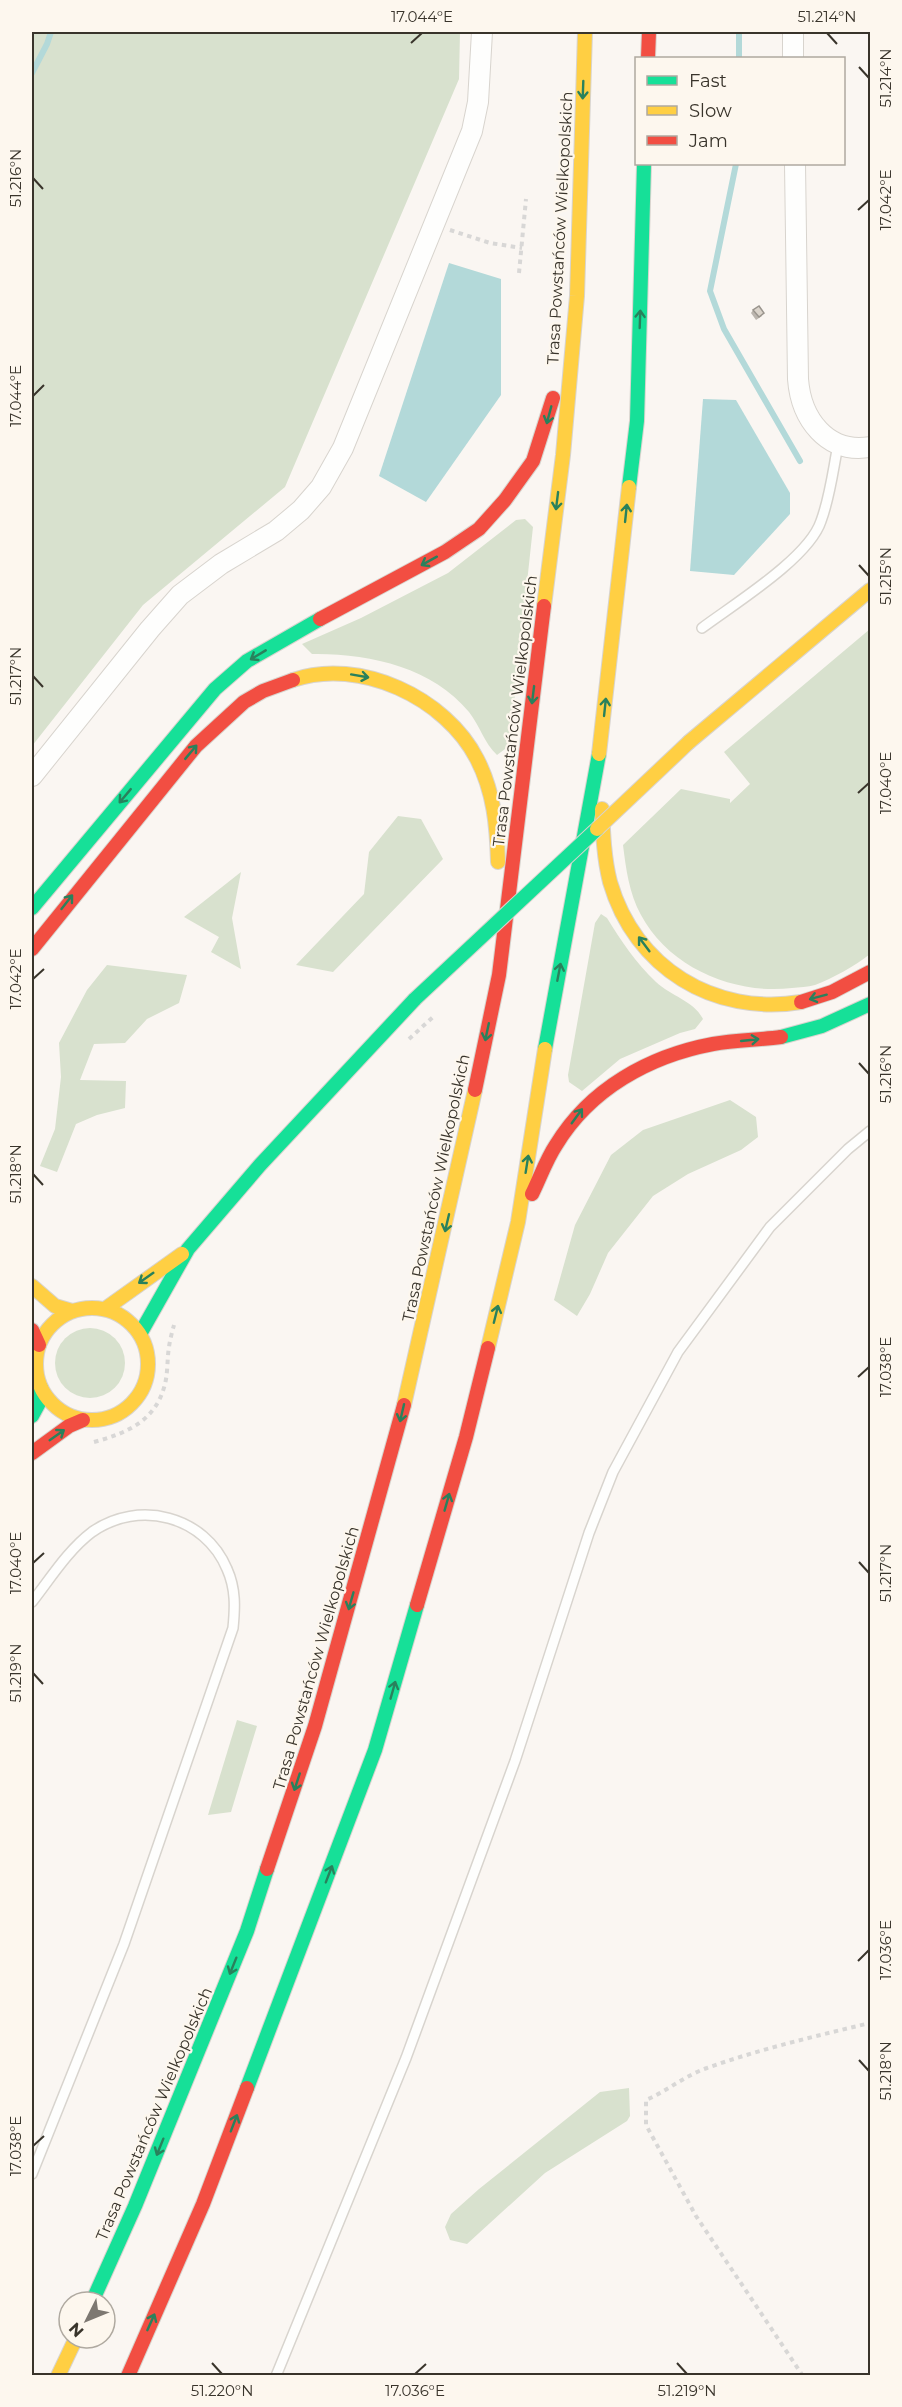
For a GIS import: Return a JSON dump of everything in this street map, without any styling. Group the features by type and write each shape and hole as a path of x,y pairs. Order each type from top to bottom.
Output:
{"main road":[{"name":"Trasa Powstańców Wielkopolskich","path":"97,2290 135,2206 247,1931 315,1726 398,1433 458,1171 499,975 562,455 576,296 585,32"},
{"path":"648,57 649,32"},
{"path":"128,2376 203,2204 375,1750 466,1437 518,1222 543,1059 598,765 636,421 644,165"},
{"path":"32,908 215,689 247,661 445,552 479,529 505,500 533,461 548,419 576,296"},
{"path":"140,1334 188,1250 260,1165 415,999 689,742 870,590"},
{"path":"32,949 72,896 196,746 227,716 262,691 300,677 340,672 385,680 423,699 451,724 475,754 491,793 497,834 499,975"},
{"path":"598,765 606,865 618,902 634,930 657,960 709,995 744,1004 790,1004 833,993 870,972"},
{"path":"518,1222 556,1145 584,1107 629,1072 671,1053 713,1044 774,1037 813,1029 843,1019 870,1004"},
{"path":"105,1309 188,1250"},
{"path":"32,1286 55,1306 72,1311"},
{"path":"32,1453 69,1426 83,1420 102,1419 119,1413 134,1402 144,1387 148,1369 147,1351 140,1334 119,1314 105,1309 88,1307 72,1311 57,1319 46,1330 36,1359 37,1374 42,1388 52,1403 66,1414 83,1420"},
{"path":"32,1330 39,1345"},
{"path":"32,1416 39,1402 42,1388"},
{"path":"58,2376 70,2350"}],"street":[{"path":"32,776 180,595 221,564 276,531 302,510 321,487 344,448 472,131 478,102 482,32"},
{"path":"793,32 793,57"},
{"path":"795,165 799,390 802,404 810,421 826,438 838,445 851,448 870,447"}],"lane":[{"path":"702,628 783,568 809,542 821,523 838,445"},
{"path":"276,2376 410,2047 515,1761 589,1533 613,1472 678,1352 763,1236 848,1149 870,1131"},
{"path":"32,1602 74,1550 92,1532 113,1521 135,1515 159,1515 184,1522 203,1535 227,1568 236,1607 233,1628 124,1944 32,2174"}],"path":[{"path":"519,273 526,200"},
{"path":"435,224 490,243 522,248"},
{"path":"401,1047 409,1039"},
{"path":"87,1444 128,1432 145,1419 159,1401 166,1383 169,1346 176,1316"},
{"path":"803,2376 696,2216 645,2125 646,2100 704,2068 870,2023"}],"green space":[{"path":"32,32 460,32 459,79 285,487 143,605 32,746"},
{"path":"525,519 533,527 510,740 505,749 497,755 469,712 437,684 398,666 377,660 355,656 312,654 302,644 361,618 448,573 516,520"},
{"path":"870,629 870,954 836,975 806,987 770,989 748,987 706,974 668,950 653,934 637,907 631,890 623,845 681,789 730,799 730,803 750,784 724,752"},
{"path":"398,816 421,819 443,859 333,972 296,965 364,894 369,852"},
{"path":"241,872 232,918 241,969 211,952 219,937 184,917"},
{"path":"601,914 607,918 629,952 649,975 662,987 688,1003 703,1019 695,1029 680,1033 620,1059 582,1091 569,1082 568,1075 595,923"},
{"path":"107,965 187,975 179,1003 147,1019 125,1043 94,1044 80,1080 126,1081 125,1108 97,1115 76,1124 57,1172 40,1166 55,1129 61,1077 59,1043 87,990"},
{"path":"730,1100 756,1117 758,1137 741,1150 688,1174 653,1196 608,1253 590,1294 577,1316 554,1300 575,1225 611,1155 643,1130"},
{"path":"90,1328 103,1331 115,1338 122,1350 125,1363 122,1376 115,1388 103,1395 90,1398 77,1395 65,1388 58,1376 55,1363 58,1350 65,1338 77,1331"},
{"path":"237,1720 257,1726 231,1812 208,1815"},
{"path":"629,2088 630,2116 627,2121 545,2173 467,2244 450,2240 445,2227 451,2214 479,2189 600,2092"}],"water":[{"path":"449,263 501,279 501,395 426,502 379,476"},
{"path":"703,399 736,400 790,493 790,514 734,575 690,571"}],"building":[{"path":"759,306 764,313 759,317 753,310"}],"waterway":[{"path":"32,73 51,32"},
{"path":"739,32 739,57"},
{"path":"736,165 710,291 724,329 800,461"}],"traffic: fast":[{"path":"629,487 637,421 644,165"},
{"path":"32,908 215,689 247,661 320,619"},
{"path":"545,1049 599,754"},
{"path":"415,999 597,829"},
{"path":"140,1334 188,1249 260,1165 415,999"},
{"path":"781,1037 822,1026 870,1004"},
{"path":"32,1416 39,1403 41,1388"},
{"path":"247,2088 375,1750 417,1605"},
{"path":"97,2290 135,2206 247,1931 267,1869"}],"traffic: slow":[{"path":"544,606 563,455 577,296 585,32"},
{"path":"599,754 629,487"},
{"path":"689,742 870,590"},
{"path":"293,680 319,674 346,674 372,679 398,688 423,701 445,718 463,737 483,771 494,809 498,862"},
{"path":"597,829 689,742"},
{"path":"602,809 603,837 610,882 622,912 638,939 658,961 682,980 709,993 738,1001 769,1004 801,1002"},
{"path":"488,1348 518,1222 545,1049"},
{"path":"404,1405 475,1090"},
{"path":"105,1309 182,1254"},
{"path":"32,1286 55,1306 72,1311"},
{"path":"92,1308 113,1312 132,1324 144,1343 148,1364 144,1385 132,1404 113,1416 92,1420 71,1416 52,1404 40,1385 36,1364 40,1343 52,1324 71,1312 92,1308"},
{"path":"58,2376 70,2350"}],"traffic: jam":[{"path":"648,57 649,32"},
{"path":"320,619 445,552 479,529 505,500 533,461 553,398"},
{"path":"475,1090 499,975 544,606"},
{"path":"32,949 196,746 244,702 263,691 293,680"},
{"path":"801,1002 832,992 870,972"},
{"path":"532,1194 552,1151 570,1125 586,1107 623,1078 644,1066 689,1049 721,1043 781,1037"},
{"path":"32,1330 39,1345"},
{"path":"417,1605 466,1437 488,1348"},
{"path":"267,1869 315,1726 404,1405"},
{"path":"32,1453 69,1426 83,1420"},
{"path":"128,2376 203,2204 247,2088"}]}
